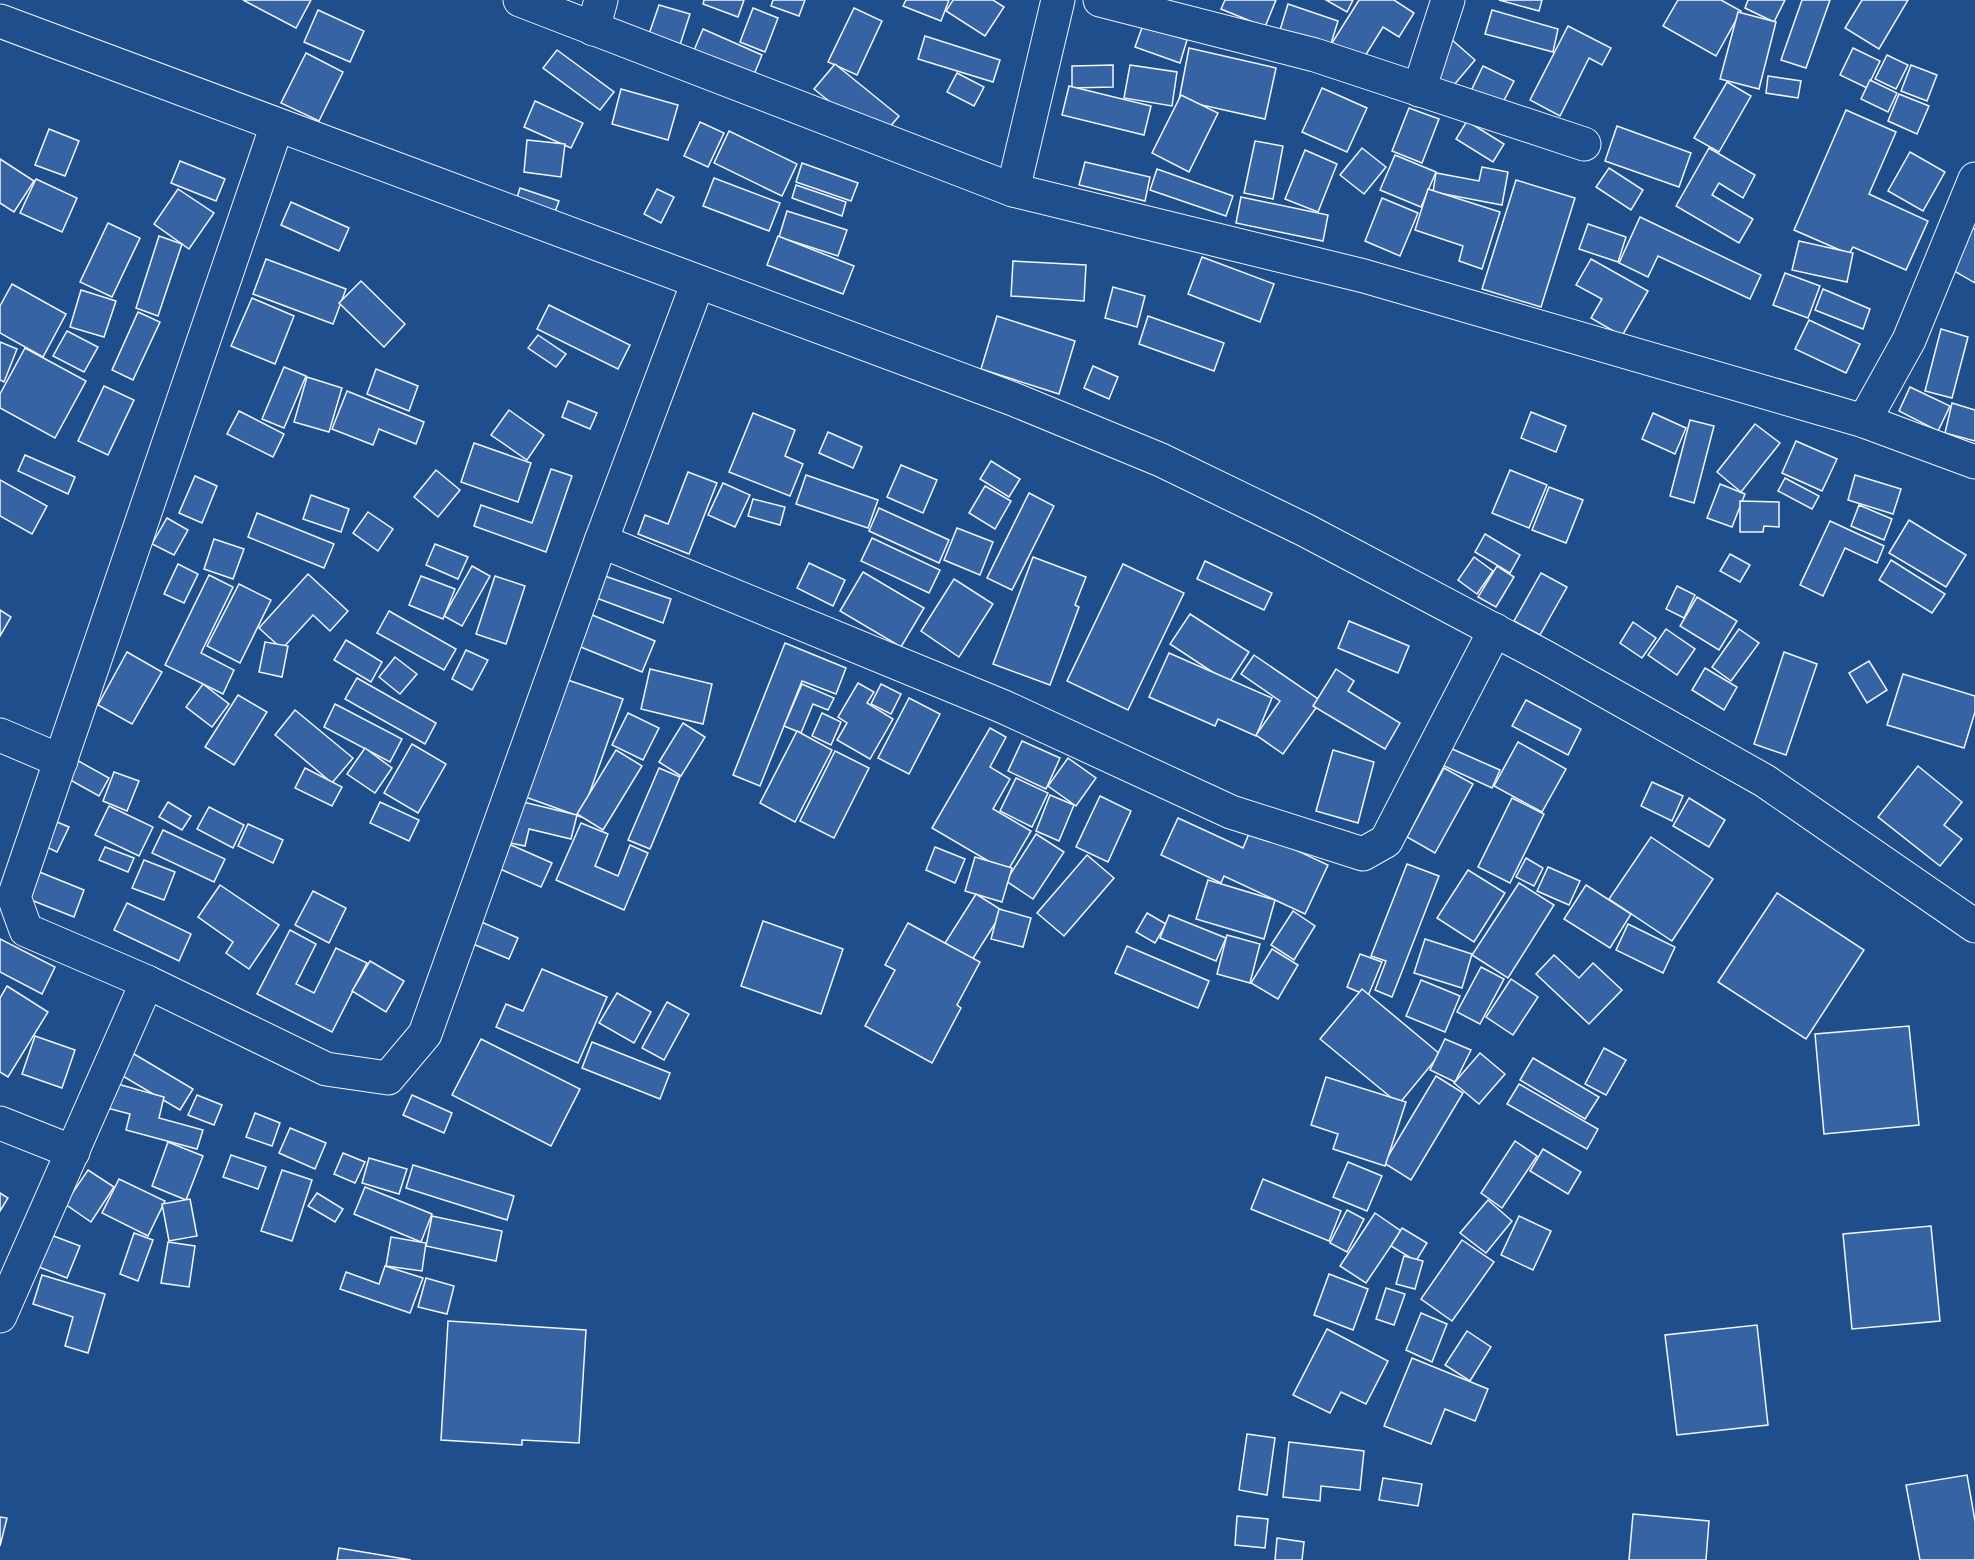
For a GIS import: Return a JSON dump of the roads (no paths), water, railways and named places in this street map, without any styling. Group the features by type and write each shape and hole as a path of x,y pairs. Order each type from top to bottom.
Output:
{"street":[{"path":"520,0 597,15 1013,190 1364,276 1864,421 1975,462"},
{"path":"1013,190 1059,0"},
{"path":"1100,0 1315,55 1584,144"},
{"path":"1419,90 1448,0"},
{"path":"0,21 1013,399 1161,460 1305,530 1495,630 1765,781 1975,926"},
{"path":"277,125 14,897 26,930 147,981 326,1069 388,1078 425,1034 601,541 698,282"},
{"path":"1864,421 1909,340 1975,180"},
{"path":"601,541 1004,707 1231,812 1364,854 1386,841 1495,630"},
{"path":"0,735 61,761"},
{"path":"0,1316 147,981"},
{"path":"0,1123 73,1152"}]}
